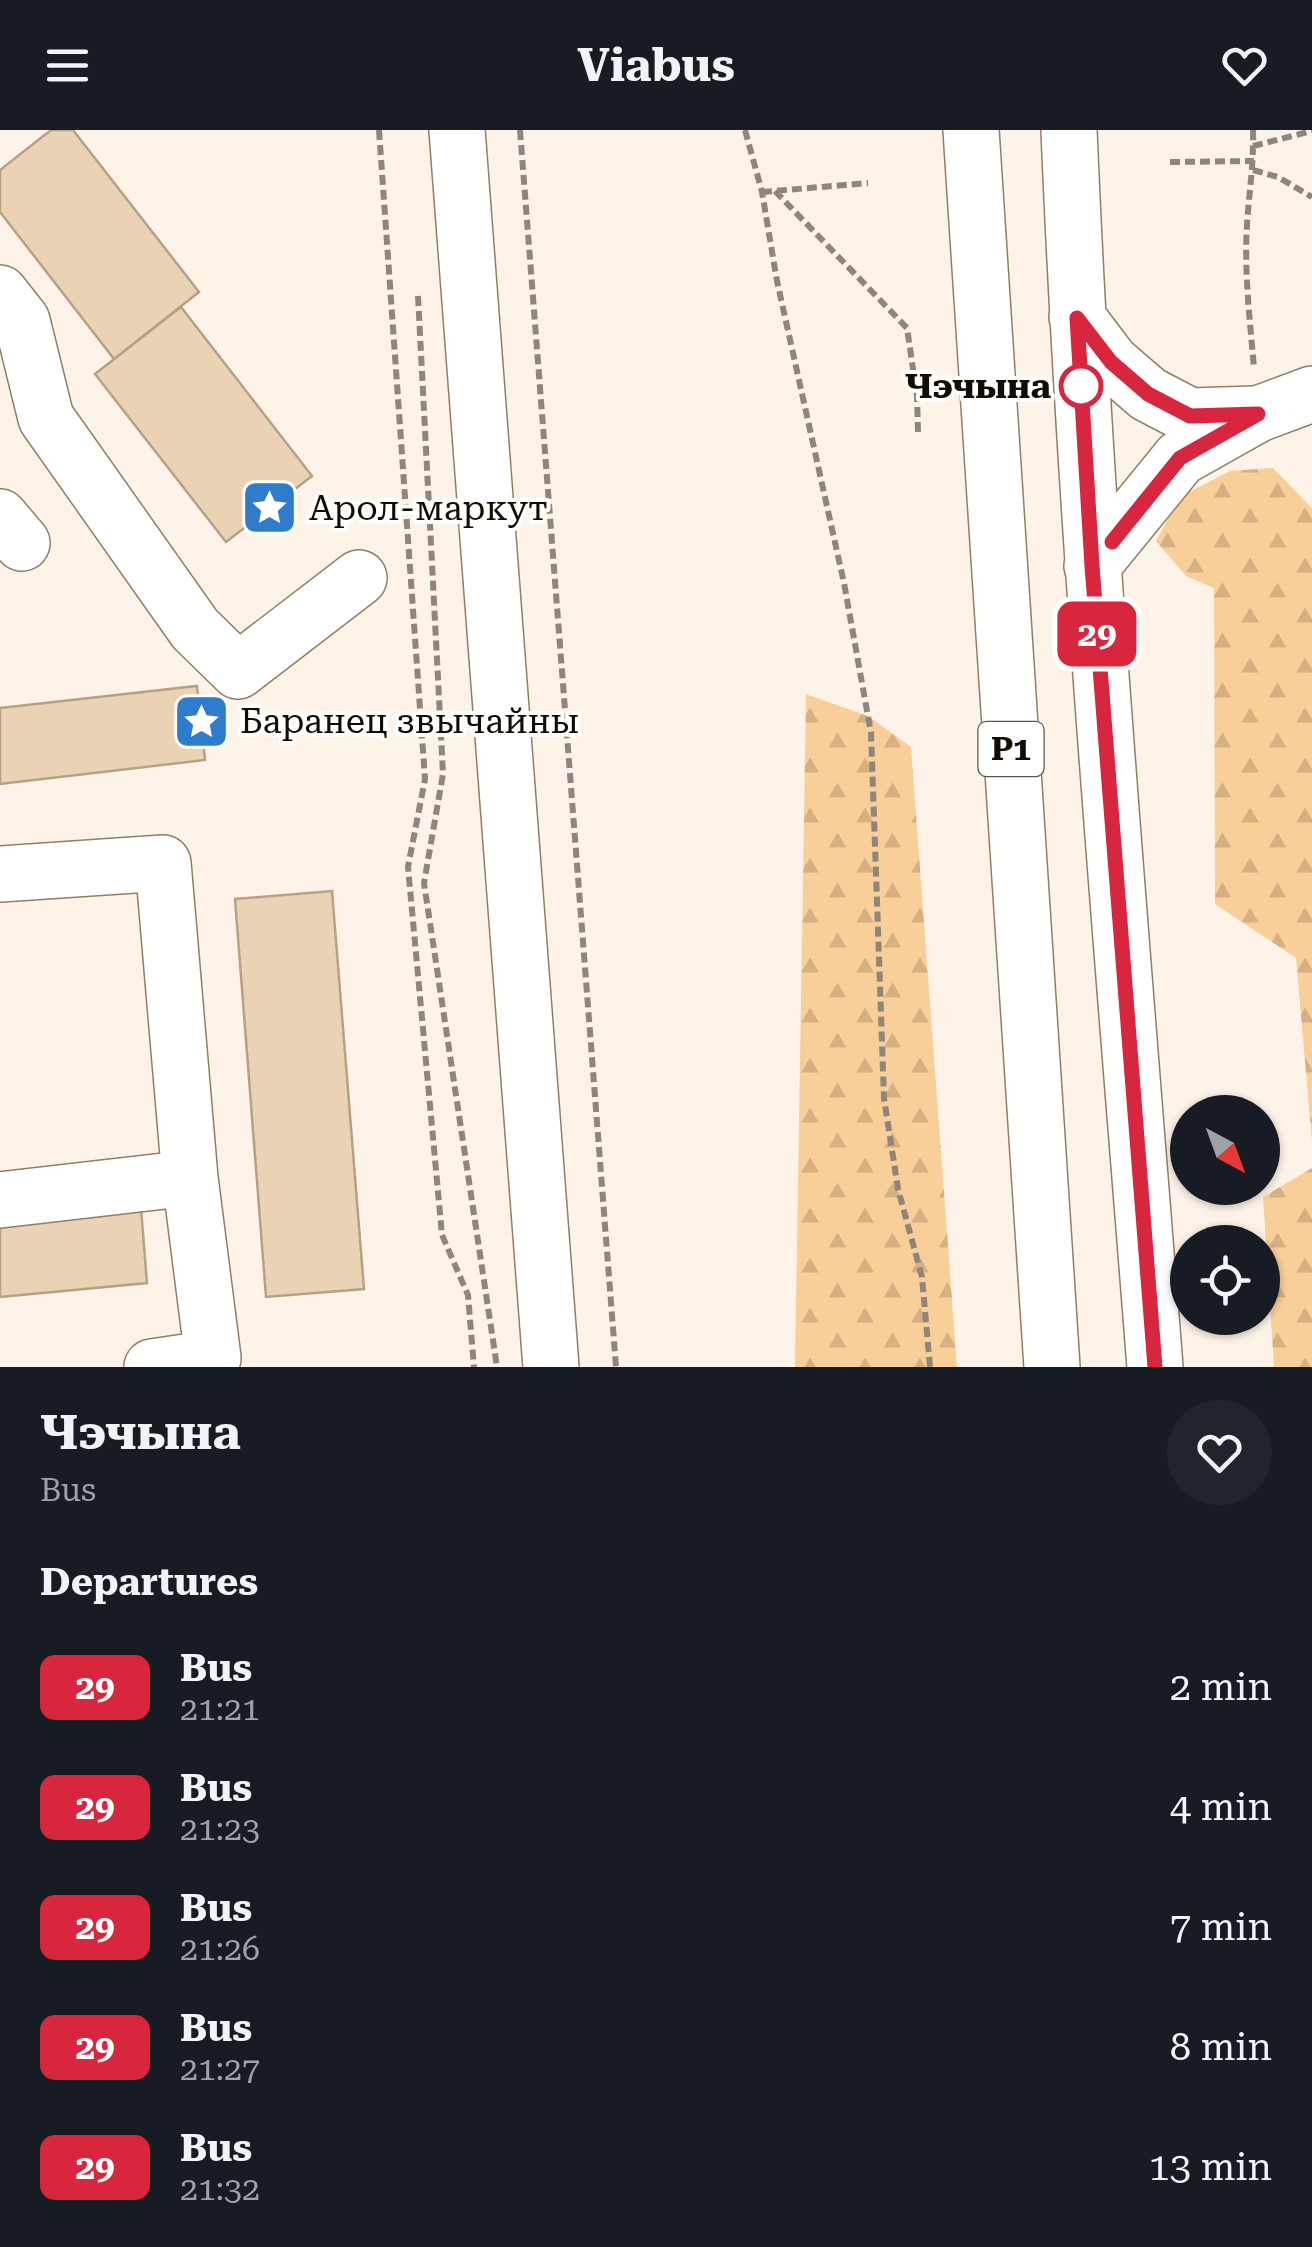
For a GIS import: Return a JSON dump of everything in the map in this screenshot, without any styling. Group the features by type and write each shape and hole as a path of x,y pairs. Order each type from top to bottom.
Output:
{"main road":[{"path":"457,130 552,1367"},
{"name":"Р1","path":"970,130 1052,1367"},
{"path":"1068,130 1092,566 1155,1367"},
{"path":"7,318 46,418 195,629 238,671 359,578"},
{"path":"1077,318 1111,362 1148,394 1190,416 1258,414"},
{"path":"1092,566 1180,458 1258,414 1312,394"},
{"path":"0,874 163,863 190,1178 213,1358 152,1367"},
{"path":"0,1200 190,1178"}],"path":[{"path":"379,130 425,779 408,867 442,1235 468,1295 474,1367"},
{"path":"520,130 616,1367"},
{"path":"746,130 844,583 871,733 884,1098 898,1190 922,1277 930,1367"},
{"path":"1252,130 1254,166 1246,227 1258,414"},
{"path":"1253,146 1312,131"},
{"path":"1170,162 1254,166 1312,197"},
{"path":"762,192 868,183"},
{"path":"775,191 906,328 918,433"},
{"path":"417,286 444,774 424,883 497,1367"}],"green space":[{"path":"1273,468 1312,508 1312,1142 1296,958 1215,904 1214,588 1186,576 1156,541 1180,497 1230,471"},
{"path":"806,694 868,716 911,747 957,1367 795,1367"},
{"path":"1312,1168 1312,1367 1274,1367 1272,1335 1280,1335 1280,1225 1265,1225 1264,1205 1280,1205 1280,1187"}],"building":[{"path":"51,130 73,130 199,292 114,359 0,212 0,170"},
{"path":"181,307 312,476 226,542 95,374"},
{"path":"197,686 205,760 0,784 0,708"},
{"path":"332,891 364,1289 266,1297 235,899"},
{"path":"141,1208 147,1283 0,1297 0,1221"}],"bus line":[{"name":"29","path":"1112,542 1180,458 1258,414 1190,416 1148,394 1111,362 1077,318 1092,566 1155,1367"}],"place":[{"name":"Чэчына","path":"1081,386"},
{"name":"Арол-маркут","path":"270,508"},
{"name":"Баранец звычайны","path":"201,721"}]}
